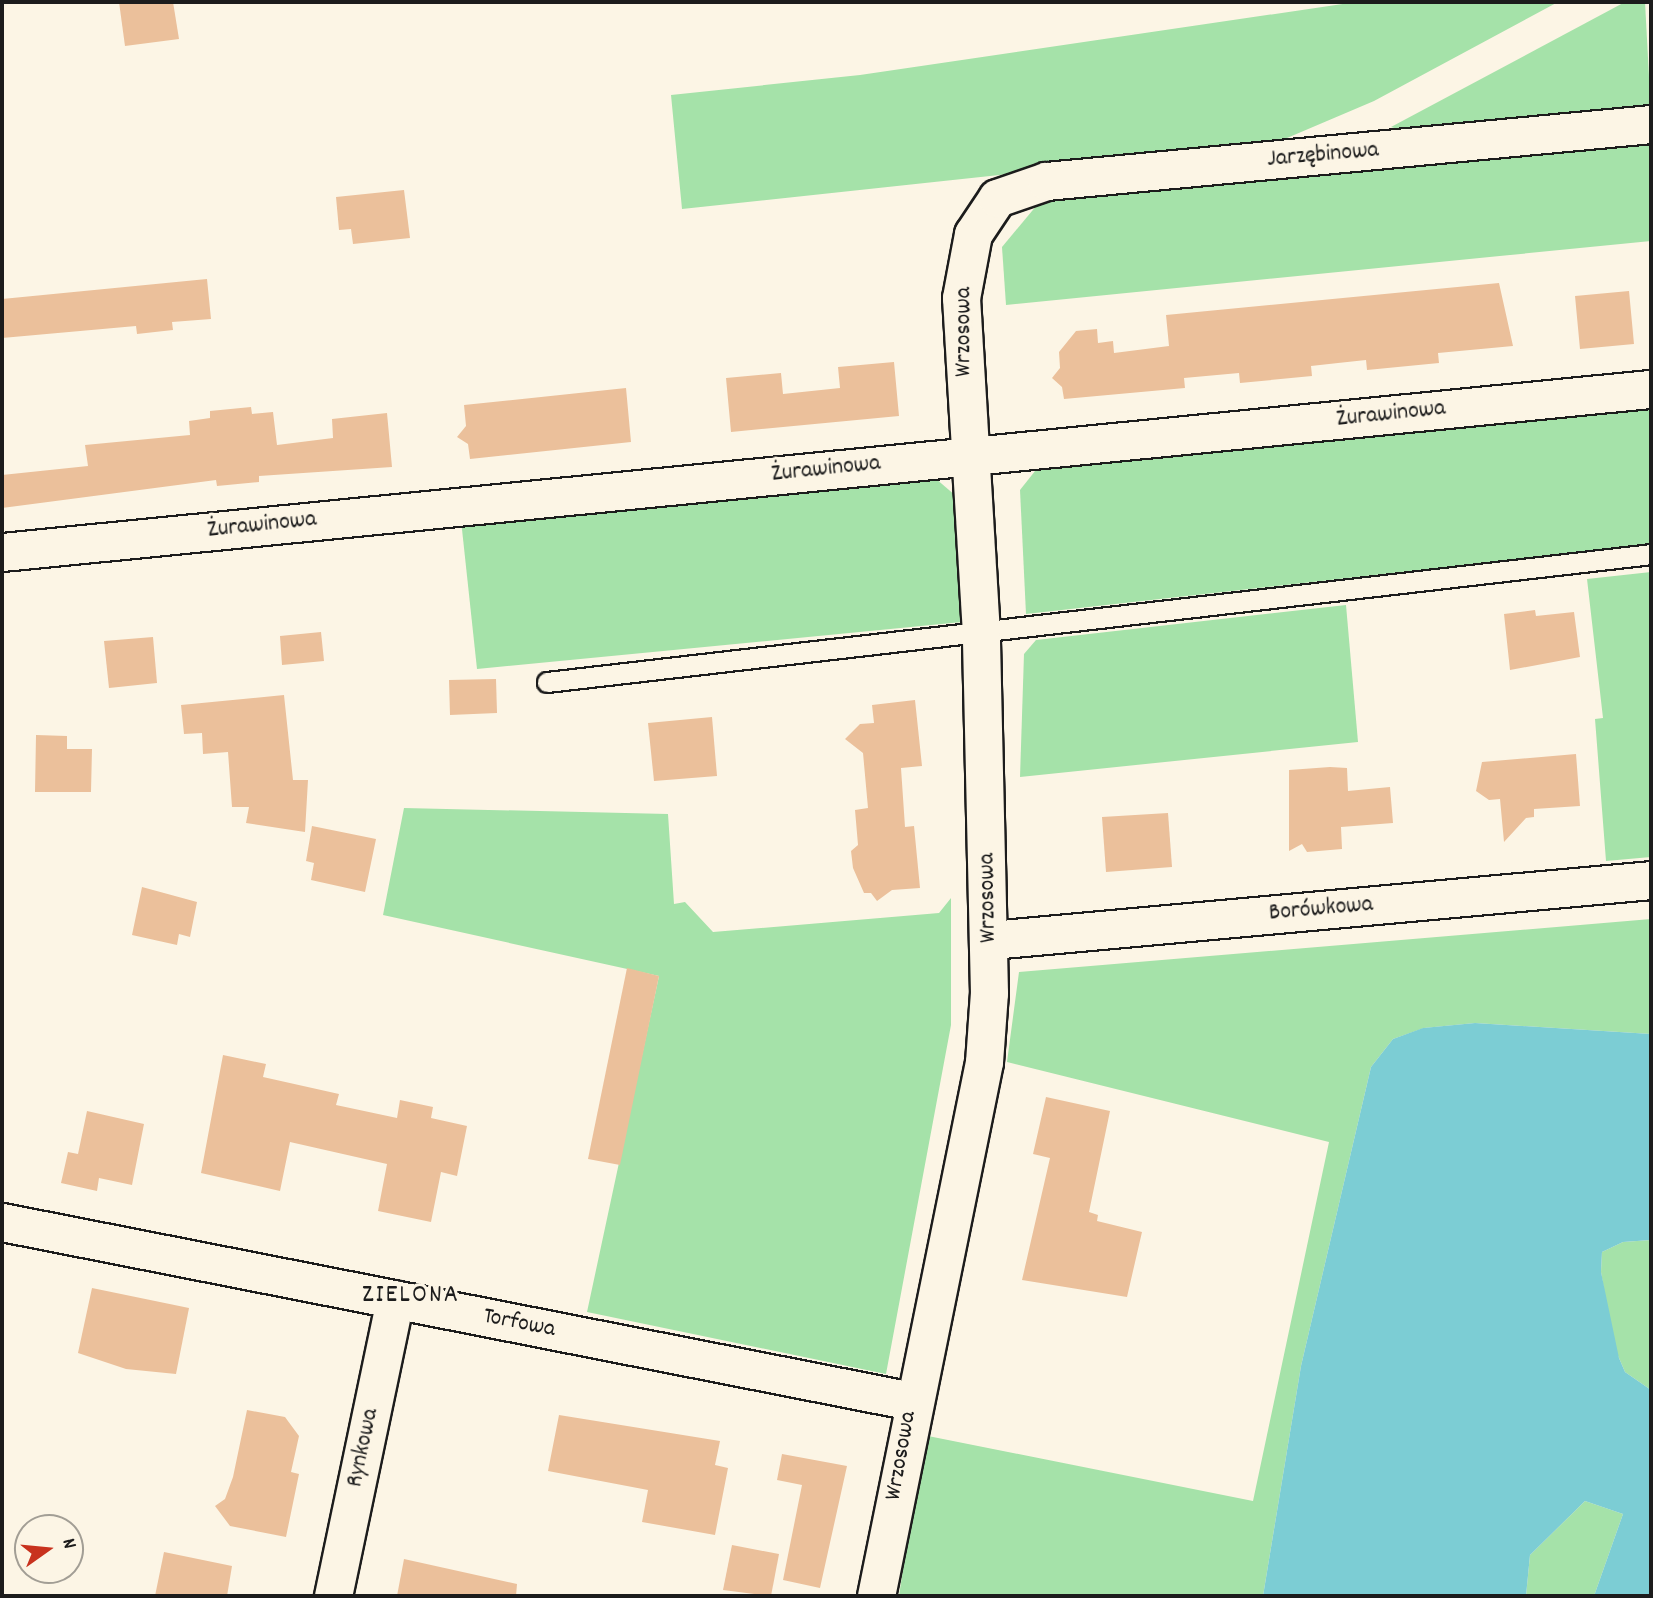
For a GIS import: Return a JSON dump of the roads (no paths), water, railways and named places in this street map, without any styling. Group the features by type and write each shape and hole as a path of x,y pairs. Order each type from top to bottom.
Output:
{"street":[{"name":"Jarzębinowa","path":"997,198 1046,181 1651,124"},
{"name":"Wrzosowa","path":"876,1596 912,1401 984,1062 990,940 981,634 968,456 961,298 973,234 997,198"},
{"name":"Żurawinowa","path":"2,552 1651,389"},
{"name":"Borówkowa","path":"990,940 1651,880"},
{"name":"Torfowa","path":"2,1222 912,1401"},
{"name":"Rynkowa","path":"333,1596 395,1299"}],"lane":[{"path":"547,682 981,634 1651,554"}],"water":[{"path":"1475,1023 1651,1034 1651,1240 1623,1242 1602,1252 1601,1272 1619,1358 1625,1372 1651,1390 1651,1596 1594,1596 1623,1514 1585,1501 1530,1555 1526,1596 1263,1596 1301,1366 1371,1067 1393,1039 1423,1028"}],"district":[{"name":"ZIELONA","path":"411,1296"}]}
